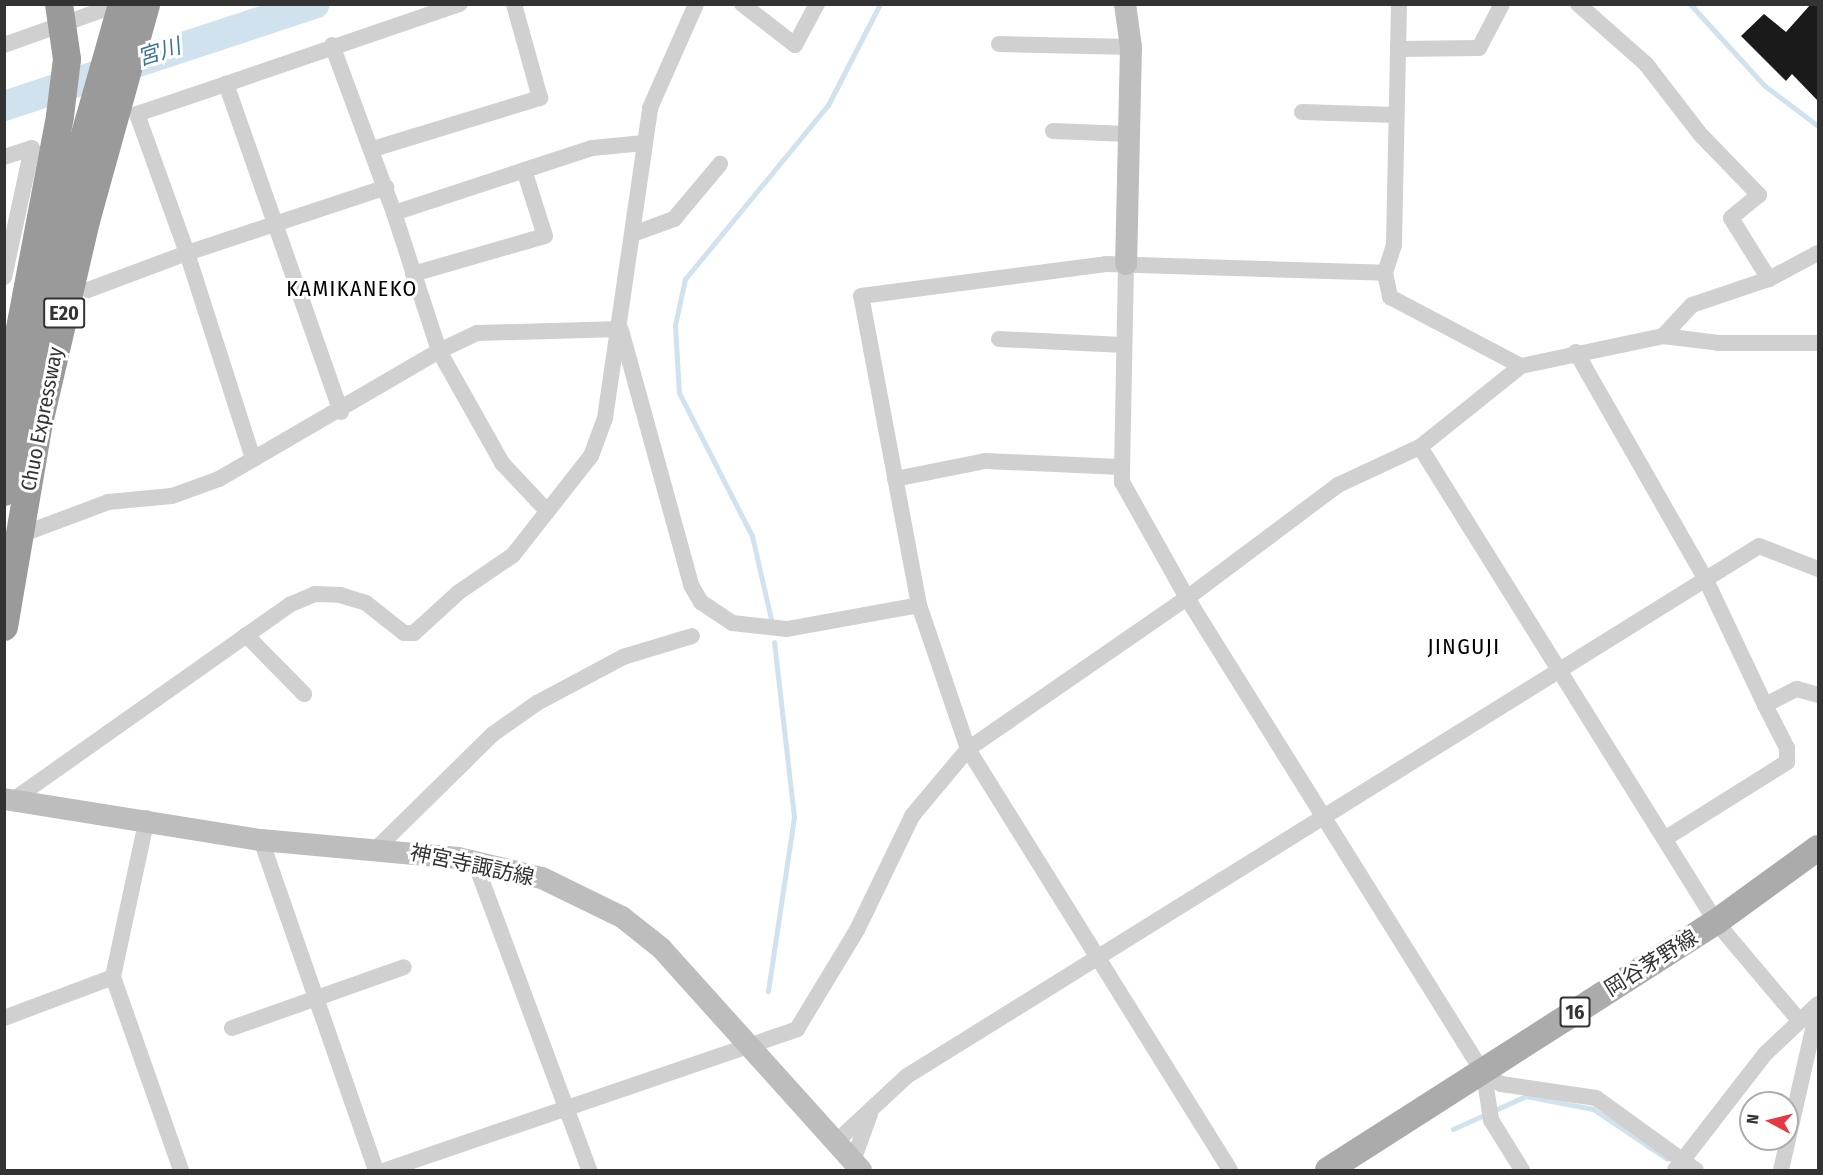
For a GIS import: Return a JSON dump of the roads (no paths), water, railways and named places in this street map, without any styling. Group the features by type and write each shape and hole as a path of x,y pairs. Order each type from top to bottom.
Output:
{"highway":[{"path":"4,413 60,116 67,59 59,4"},
{"name":"Chuo Expressway","path":"4,492 62,215 120,4"},
{"name":"Chuo Expressway","path":"4,627 39,423 86,220 146,4"}],"main road":[{"path":"1125,4 1131,47 1126,264"},
{"name":"神宮寺諏訪線","path":"9,799 147,818 261,840 378,847 474,860 542,878 622,916 661,948 754,1044 857,1166"},
{"name":"岡谷茅野線","path":"1328,1170 1484,1074 1716,922 1818,848"}],"street":[{"path":"4,45 120,4"},
{"path":"253,459 187,253 138,114 332,45 460,4"},
{"path":"373,148 540,98 514,4"},
{"path":"9,799 289,604 315,594 366,603 393,627 414,633 459,592 513,555 591,456 605,418 621,329 650,108 696,4"},
{"path":"742,4 795,45 817,4"},
{"path":"1399,4 1394,245 1384,273 1390,297 1521,366"},
{"path":"1398,48 1479,48 1502,4"},
{"path":"1578,4 1646,64 1700,134 1759,195 1731,218 1769,279"},
{"path":"999,44 1131,47"},
{"path":"332,45 373,148 439,351 502,463 547,511"},
{"path":"226,84 273,224 341,412"},
{"path":"1302,112 1396,115"},
{"path":"1053,131 1128,134"},
{"path":"394,213 592,148 644,143"},
{"path":"4,158 32,148 4,277"},
{"path":"633,234 674,219 720,164"},
{"path":"413,274 545,236 524,170"},
{"path":"88,290 187,253 386,187"},
{"path":"1663,336 1692,305 1769,279 1818,253"},
{"path":"1230,1170 968,749 919,605 861,296 1126,264 1384,273"},
{"path":"1126,264 1120,467 1130,500 1187,598 1484,1074 1491,1120 1522,1170"},
{"path":"31,531 108,502 172,496 253,459 341,412 439,351 477,333 621,329"},
{"path":"621,329 692,585 701,602 732,623 787,629 919,605"},
{"path":"386,1170 797,1029 856,930 912,816 968,749 1187,598 1338,484 1420,447 1521,366 1576,352 1663,336 1719,343 1818,343"},
{"path":"999,339 1123,345"},
{"path":"1576,352 1705,578 1764,705 1787,748 1787,762 1666,838"},
{"path":"1420,447 1666,838 1716,922 1798,1019"},
{"path":"895,479 986,461 1120,467"},
{"path":"837,1141 870,1113 907,1076 1558,666 1759,546 1818,568"},
{"path":"246,636 304,694"},
{"path":"378,847 494,734 537,703 623,657 692,636"},
{"path":"1764,705 1797,689 1818,695"},
{"path":"147,818 113,977 182,1170"},
{"path":"261,840 376,1170"},
{"path":"474,860 589,1170"},
{"path":"232,1028 404,967"},
{"path":"4,1018 113,977"},
{"path":"1484,1074 1501,1084 1596,1098 1684,1167 1798,1019 1818,1005"},
{"path":"1781,1170 1818,1005"},
{"path":"857,1166 870,1113"}],"waterway":[{"name":"宮川","path":"4,106 315,4"},
{"path":"771,619 752,536 679,393 675,325 685,279 828,105 880,4"},
{"path":"1690,4 1765,86 1818,126"},
{"path":"768,991 794,817 774,642"},
{"path":"1453,1129 1526,1096 1593,1109 1667,1159"}],"district":[{"name":"KAMIKANEKO","path":"352,289"},
{"name":"JINGUJI","path":"1464,647"}]}
